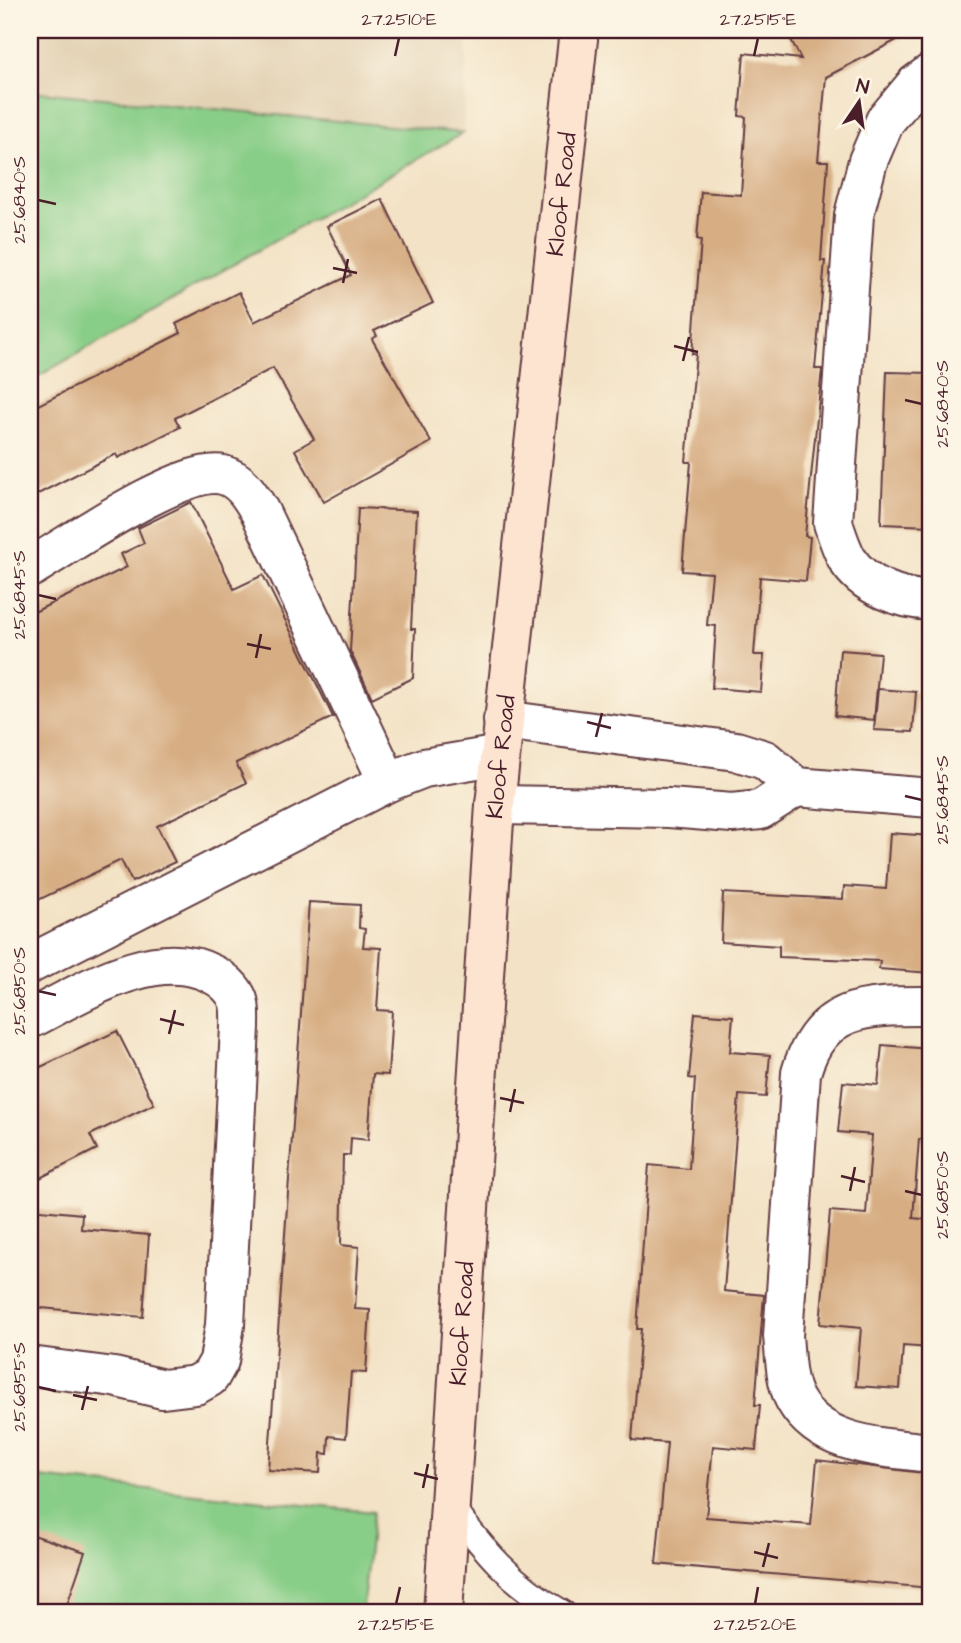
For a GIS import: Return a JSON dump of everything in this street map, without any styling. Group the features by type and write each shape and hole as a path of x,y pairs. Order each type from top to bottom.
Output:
{"street":[{"name":"Kloof Road","path":"443,1613 448,1501 495,805 579,30"},
{"path":"931,73 915,84 885,121 868,161 854,215 833,523 847,560 870,582 906,599 931,601"},
{"path":"30,568 166,488 197,476 223,475 246,488 260,512 388,782"},
{"path":"30,964 388,782 501,738 736,751 765,760 796,787 931,798"},
{"path":"495,805 669,808 732,813 760,810 796,787"},
{"path":"30,1019 138,968 176,966 202,969 224,980 238,1000 240,1027 225,1325 219,1361 210,1377 196,1385 163,1390 114,1377 30,1366"},
{"path":"931,1006 873,1006 844,1015 822,1029 807,1051 800,1073 783,1336 786,1368 794,1398 813,1422 844,1440 931,1453"}],"lane":[{"path":"448,1501 495,1562 522,1588 563,1613"}],"shaded area":[{"path":"30,30 468,30 463,133 30,91"}],"green space":[{"path":"30,91 463,133 30,381"},
{"path":"30,1477 373,1512 362,1613 30,1613"}],"building":[{"path":"786,30 916,30 826,77 818,161 828,161 821,261 825,261 815,369 822,369 805,536 810,537 806,581 760,577 754,655 764,655 761,692 712,688 716,626 707,625 712,573 682,571 691,462 686,462 696,354 692,354 701,240 697,239 701,192 741,195 746,117 739,116 744,53 801,59"},
{"path":"382,199 433,303 374,331 377,336 372,339 431,442 324,502 295,450 314,439 273,368 175,418 180,427 118,458 116,454 30,498 30,409 181,333 176,324 239,292 254,322 351,275 327,226"},
{"path":"887,372 931,373 931,526 881,524"},
{"path":"191,502 234,589 263,575 333,717 236,763 246,783 157,826 175,862 132,882 121,860 30,904 30,614 127,567 121,554 144,543 138,528"},
{"path":"358,508 417,511 411,629 415,629 413,678 372,698 350,651"},
{"path":"840,650 880,653 874,720 835,716"},
{"path":"878,689 916,692 913,732 874,730"},
{"path":"890,833 931,836 931,973 879,969 880,961 779,957 779,946 721,942 723,893 843,899 844,886 886,889"},
{"path":"309,902 360,905 359,928 365,929 363,947 381,948 377,1010 392,1011 388,1075 373,1074 368,1140 351,1138 350,1155 343,1155 341,1245 359,1247 355,1309 370,1310 366,1373 351,1372 346,1438 329,1436 328,1454 321,1453 320,1473 268,1470"},
{"path":"695,1013 733,1016 730,1052 770,1055 766,1097 739,1095 724,1291 764,1295 755,1405 760,1405 756,1450 713,1446 706,1517 811,1525 817,1460 931,1474 931,1588 656,1564 667,1443 632,1440 641,1329 637,1329 645,1213 649,1165 689,1169 695,1079 689,1078"},
{"path":"117,1031 154,1104 90,1135 97,1149 30,1183 30,1072"},
{"path":"882,1045 929,1049 925,1089 931,1089 931,1140 919,1139 913,1218 931,1220 931,1348 903,1346 900,1389 856,1386 861,1328 820,1324 830,1211 866,1214 872,1135 838,1132 843,1082 878,1085"},
{"path":"30,1209 82,1214 81,1229 149,1235 143,1317 30,1307"},
{"path":"30,1534 85,1552 64,1613 30,1613"}]}
